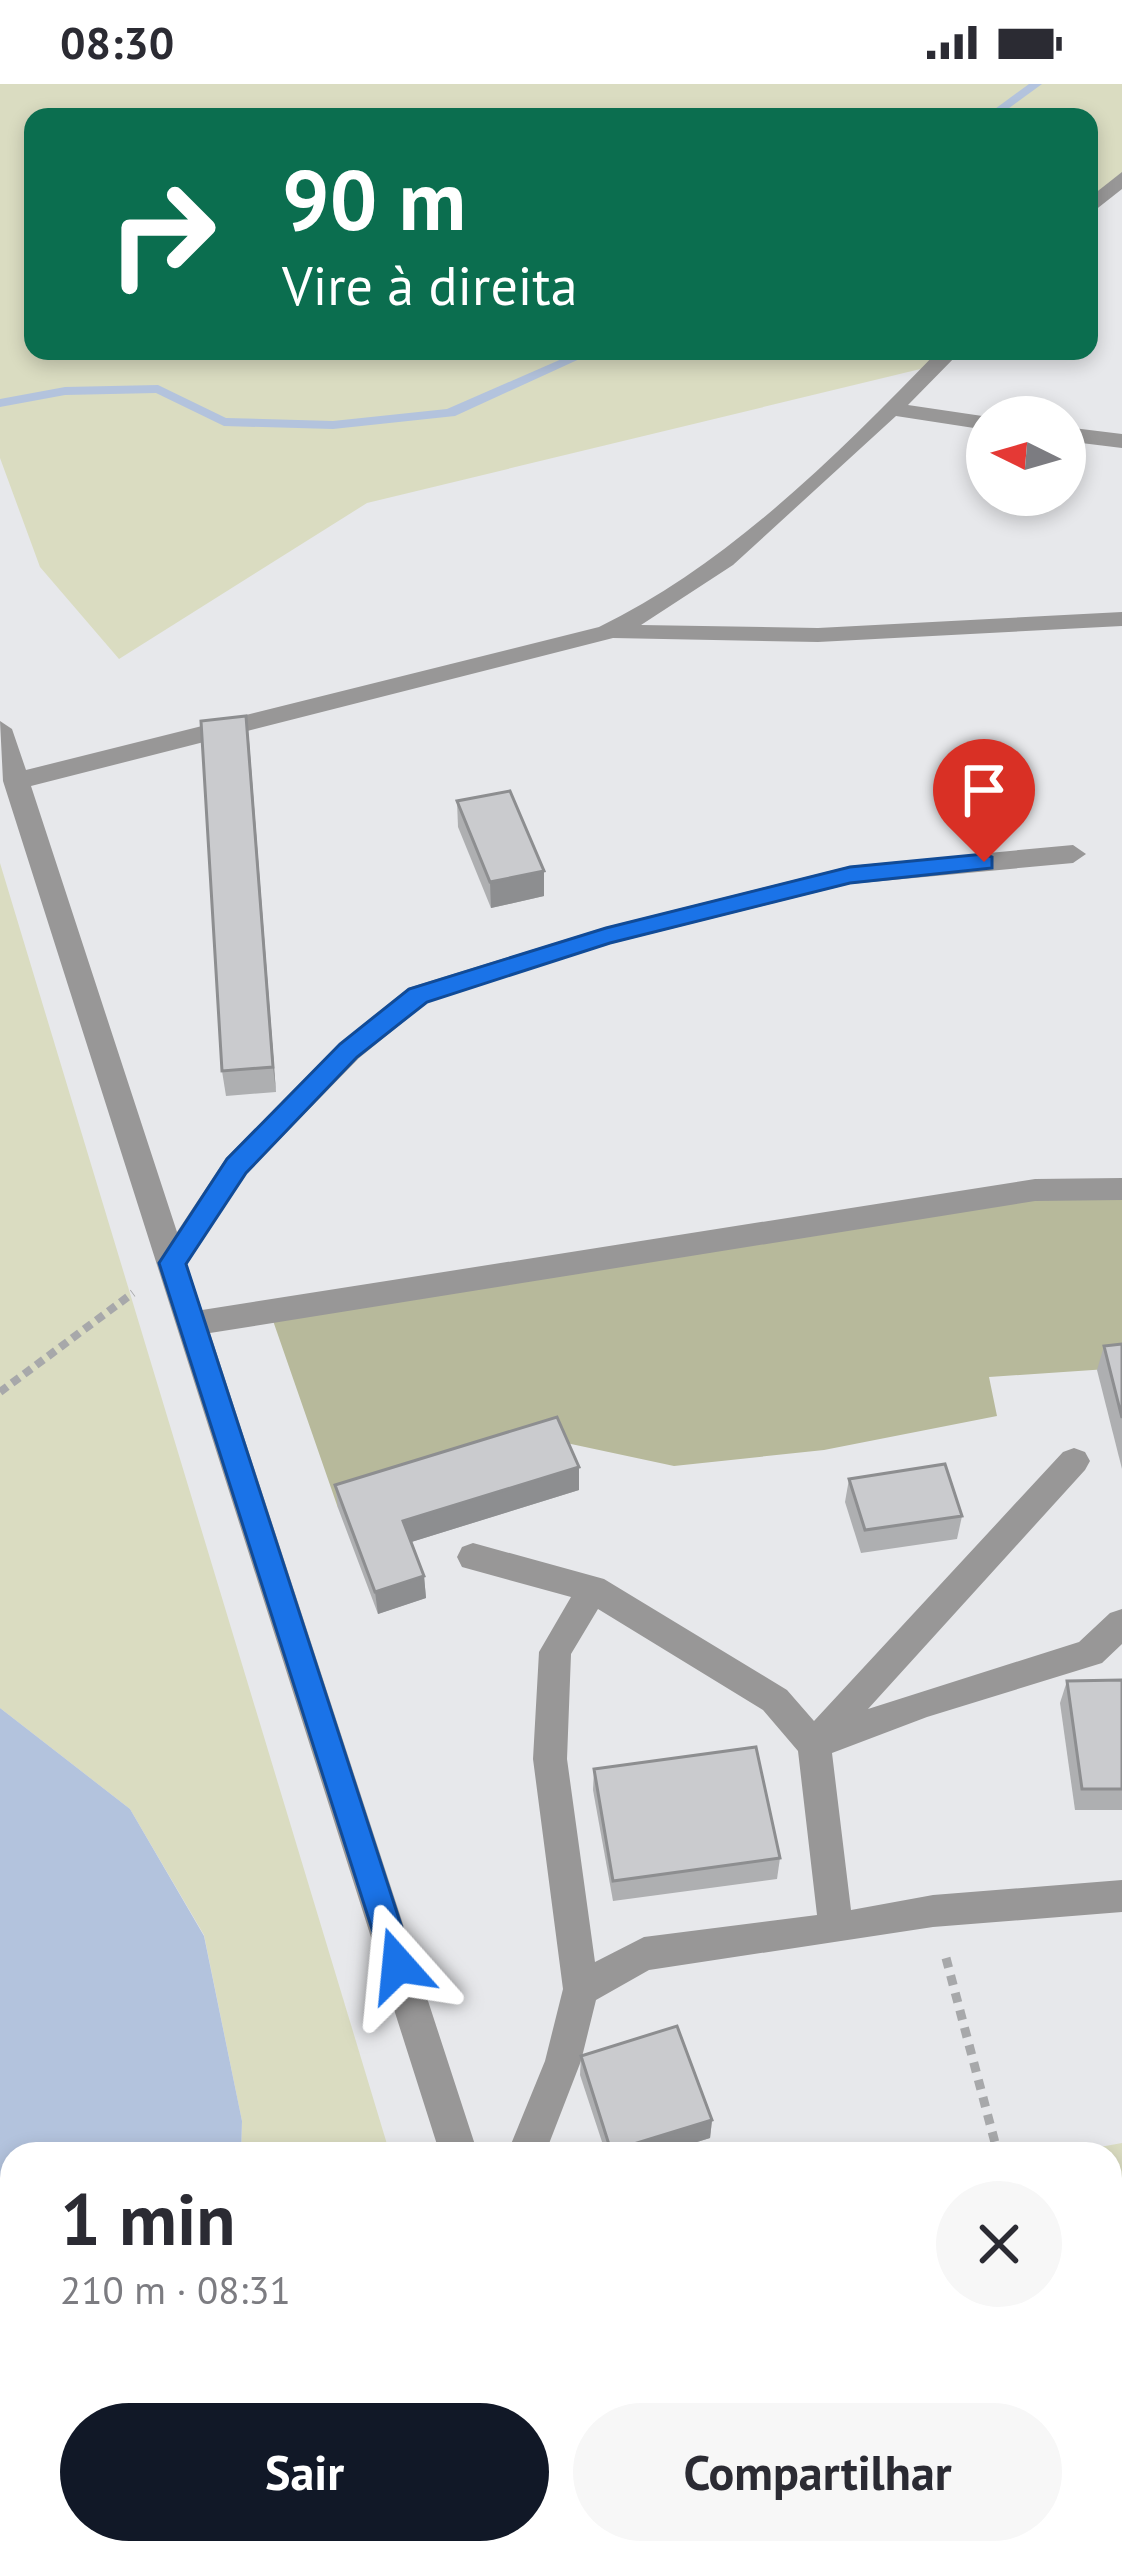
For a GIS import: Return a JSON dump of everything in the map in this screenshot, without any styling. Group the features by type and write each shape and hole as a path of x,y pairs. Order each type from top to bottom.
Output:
{"street":[{"path":"1098,201 1122,178"},
{"path":"16,781 607,632 662,608 742,548 941,360"},
{"path":"891,409 966,420"},
{"path":"1086,436 1122,440"},
{"path":"607,632 818,635 1122,619"},
{"path":"0,729 455,2142"},
{"path":"172,1263 236,1166 349,1051 418,995 606,936 850,875 1073,854"},
{"path":"191,1324 1035,1190 1122,1189"},
{"path":"814,1745 1074,1461"},
{"path":"473,1558 593,1589 775,1700 814,1745 836,1929"},
{"path":"531,2142 563,2061 580,1989 550,1759 555,1652 593,1589"},
{"path":"814,1745 924,1703 1090,1653 1122,1623"},
{"path":"580,1989 644,1954 933,1911 1122,1896"}],"path":[{"path":"0,1392 172,1263"},
{"path":"933,1911 995,2142"}],"green space":[{"path":"0,84 1122,84 1122,178 1098,201 1098,108 24,108 24,360 942,360 937,365 367,503 119,659 40,567 0,458"},
{"path":"0,863 386,2142 241,2142 242,2121 204,1935 130,1809 0,1708"},
{"path":"1122,1189 1122,1368 989,1377 997,1416 824,1450 674,1466 557,1441 338,1508 270,1312 1035,1190"}],"water":[{"path":"0,1708 130,1809 204,1936 242,2121 241,2142 0,2142"}],"building":[{"path":"246,716 273,1067 222,1071 201,721"},
{"path":"510,791 544,871 490,882 457,801"},
{"path":"1122,1344 1122,1418 1104,1346"},
{"path":"557,1417 579,1467 403,1521 424,1576 375,1592 335,1485"},
{"path":"945,1464 962,1516 865,1530 849,1479"},
{"path":"1122,1680 1122,1789 1082,1789 1067,1681"},
{"path":"756,1747 780,1858 613,1881 594,1769"},
{"path":"677,2026 712,2120 640,2142 608,2142 581,2056"}],"waterway":[{"path":"1003,108 1036,84"},
{"path":"0,403 65,391 158,389 224,422 333,425 450,413 571,360"}],"route":[{"path":"398,1965 172,1263 236,1166 349,1051 418,995 606,936 850,875 984,862"}]}
